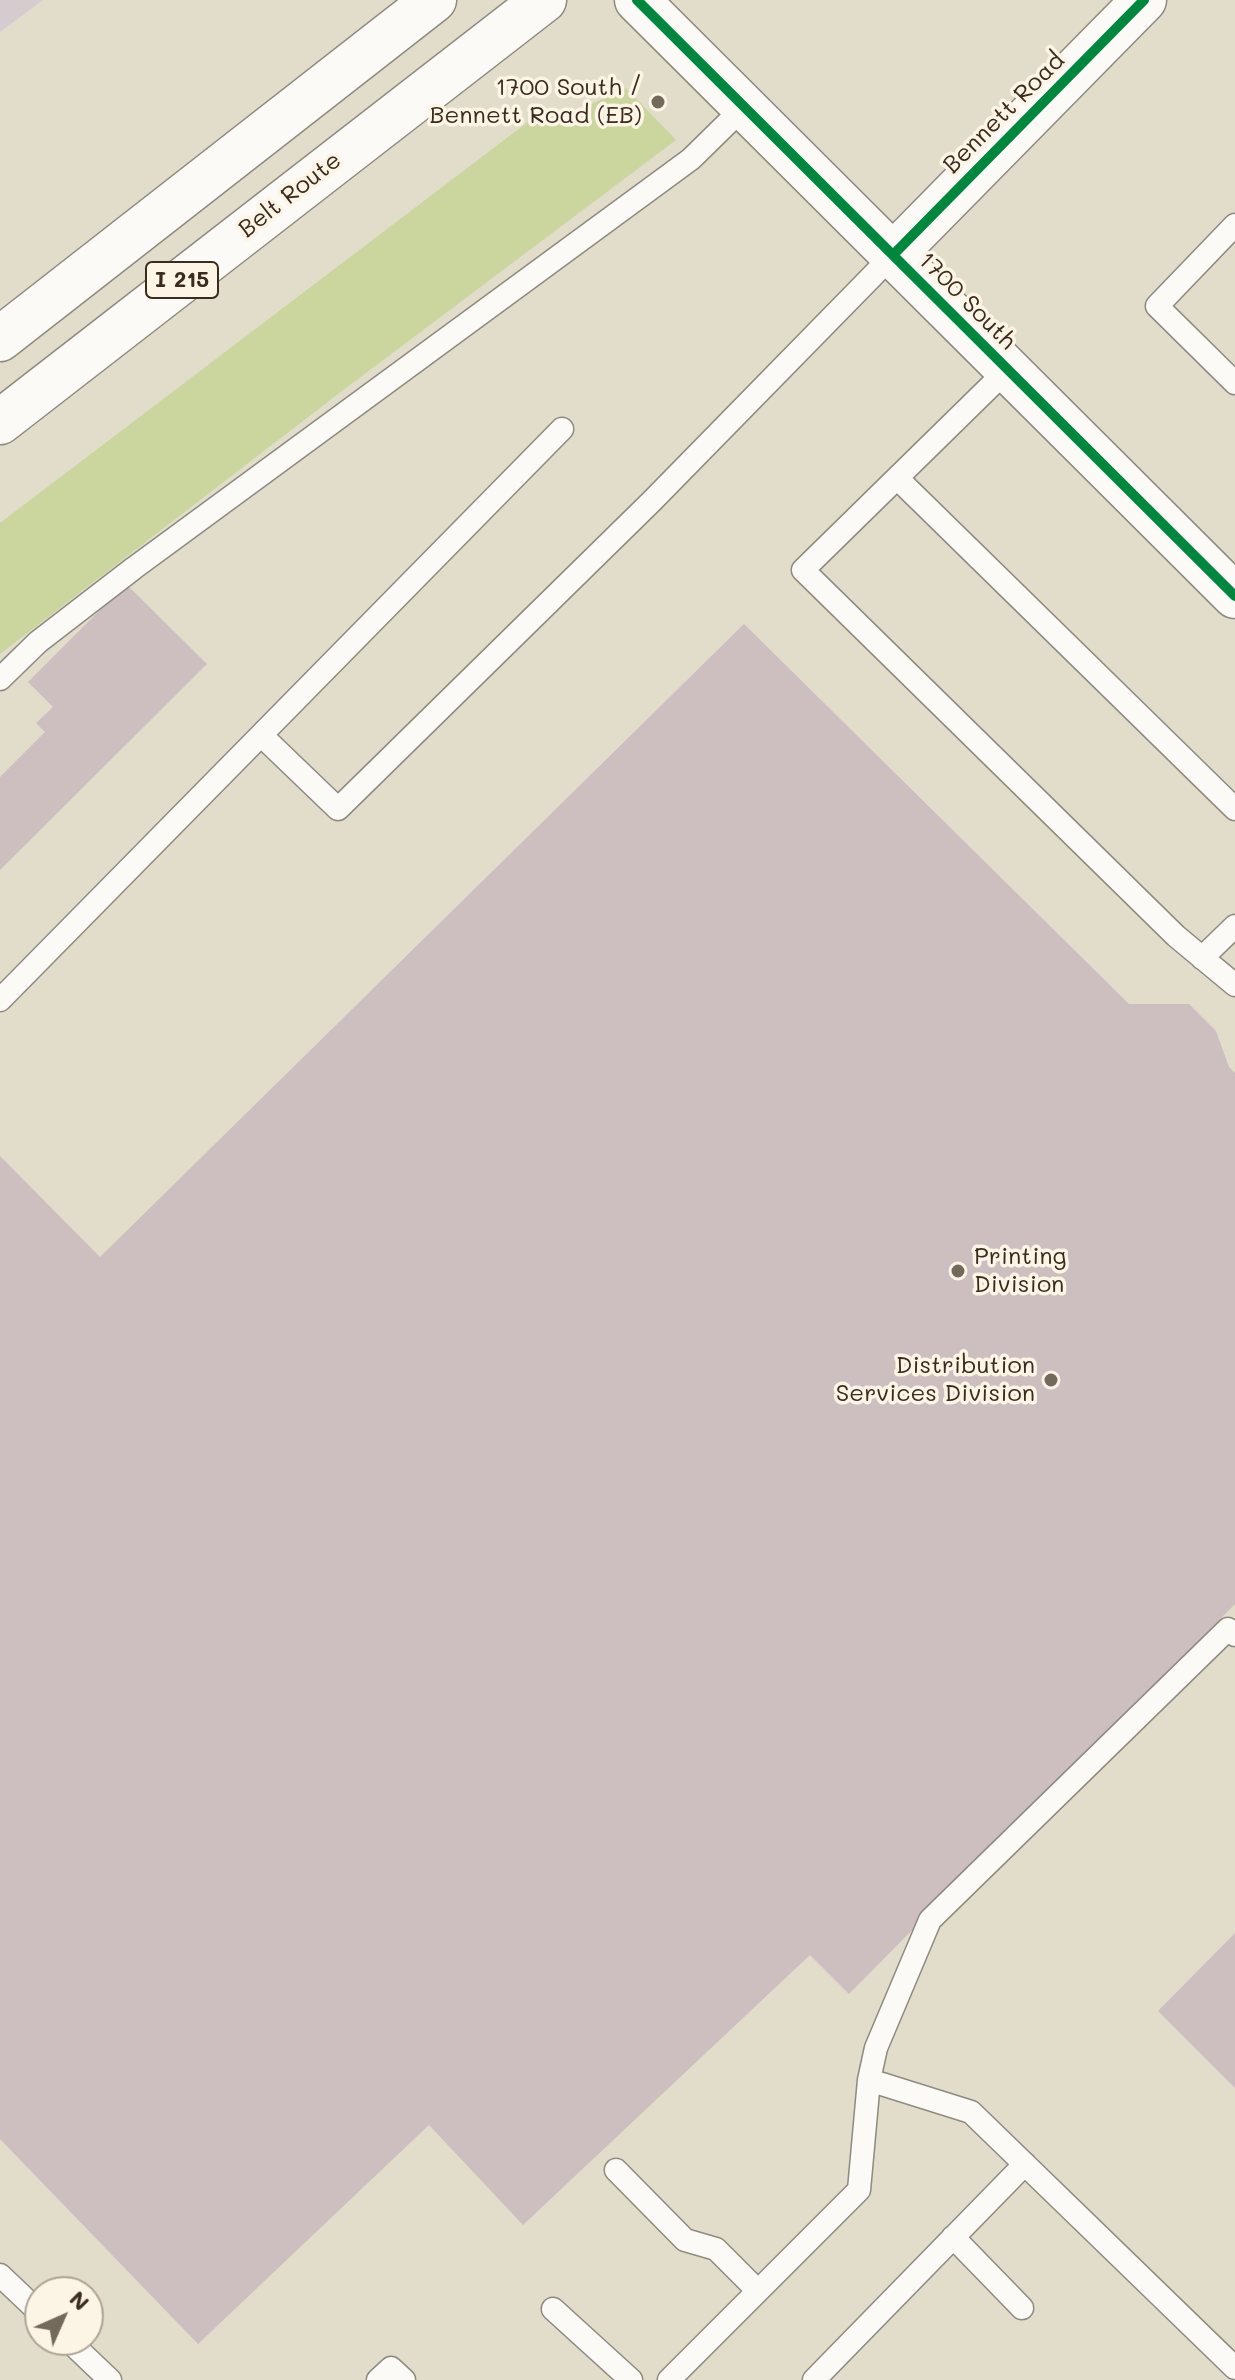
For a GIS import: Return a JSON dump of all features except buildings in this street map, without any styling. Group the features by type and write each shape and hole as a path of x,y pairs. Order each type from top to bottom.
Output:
{"main road":[{"name":"Belt Route","path":"0,422 544,0"},
{"name":"1700 South","path":"637,0 1235,596"},
{"name":"Bennett Road","path":"893,255 1144,0"},
{"name":"I 215","path":"0,339 423,9"}],"lane":[{"path":"0,679 38,642 134,568 691,159 745,106"},
{"path":"1235,225 1157,306 1235,383"},
{"path":"261,735 338,809 652,501 893,255"},
{"path":"1008,369 803,570 1176,936 1235,985"},
{"path":"0,1000 562,429"},
{"path":"897,478 1235,809"},
{"path":"1202,958 1235,926"},
{"path":"669,2380 859,2190 869,2080 876,2048 930,1920 1228,1629 1235,1635"},
{"path":"869,2080 971,2112 1229,2372"},
{"path":"814,2380 1025,2164"},
{"path":"616,2170 685,2240 716,2249 758,2291"},
{"path":"953,2237 1022,2308"},
{"path":"0,2275 24,2298"},
{"path":"553,2309 631,2380"},
{"path":"85,2356 110,2380"},
{"path":"378,2380 391,2368 404,2380"}],"shaded area":[{"path":"0,0 43,0 0,32"}],"green space":[{"path":"626,88 676,140 0,654 0,523 537,115 578,110"}],"cycle path":[{"path":"637,0 1235,596"},
{"path":"893,255 1144,0"}],"place":[{"name":"1700 South / Bennett Road (EB)","path":"658,102"},
{"name":"Printing Division","path":"958,1271"},
{"name":"Distribution Services Division","path":"1051,1380"}]}
